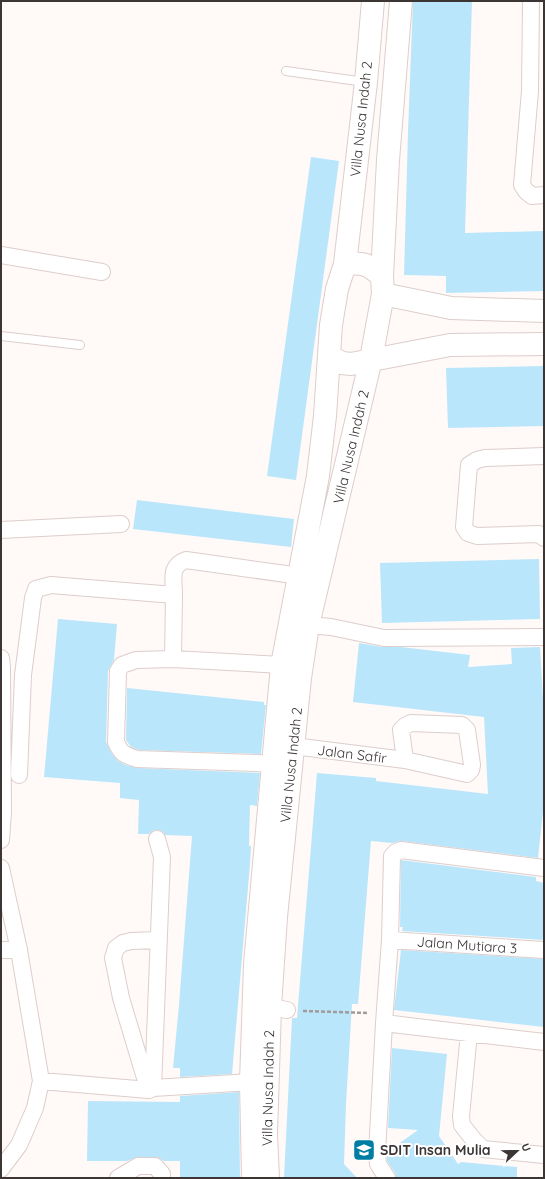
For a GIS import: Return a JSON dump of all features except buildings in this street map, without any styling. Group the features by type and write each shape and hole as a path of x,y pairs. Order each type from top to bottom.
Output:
{"main road":[{"name":"Villa Nusa Indah 2","path":"268,1178 266,1135 278,1009 276,917 283,754 282,665 318,476 325,416 331,325 337,289 345,264 366,82 373,1"},
{"name":"Villa Nusa Indah 2","path":"253,1178 251,1082 255,964 283,754 300,678 308,625 371,359 382,285 388,160 401,1"},
{"path":"345,264 358,262 367,265 382,285 451,308 544,311"},
{"path":"329,356 342,363 361,363 371,359 450,345 544,344"}],"street":[{"path":"531,1 537,90 522,184 526,191 532,196 544,195"},
{"path":"1,256 102,272"},
{"path":"544,456 485,458 477,460 469,465 464,526 468,533 477,536 539,534 544,538"},
{"path":"1,530 121,524"},
{"path":"282,665 173,659 174,569 177,565 186,560 300,576"},
{"path":"1,840 8,775 33,598 36,589 50,585 174,595"},
{"path":"308,625 331,627 384,638 544,637"},
{"path":"1,658 8,775"},
{"name":"Jalan Safir","path":"173,659 136,660 122,665 118,671 116,742 119,749 124,754 137,759 283,754 405,760 467,774 471,770 472,765 467,730 462,725 411,723 401,730 405,760"},
{"path":"151,1089 162,857 157,839"},
{"path":"386,1178 378,1164 377,1153 384,1018 390,940 392,856 401,850 544,868"},
{"path":"1,868 19,950 41,1081 34,1108 19,1145 1,1170"},
{"path":"151,1089 121,998 113,958 116,948 123,943 131,941 158,940"},
{"name":"Jalan Mutiara 3","path":"390,940 544,950"},
{"path":"1,950 19,950"},
{"path":"384,1018 469,1033 544,1042"},
{"path":"469,1033 461,1116 462,1125 483,1149 544,1155"},
{"path":"41,1081 151,1089 251,1082"},
{"path":"118,1178 138,1166 156,1166 162,1174 162,1178"}],"lane":[{"path":"286,71 366,82"},
{"path":"1,336 80,345"}],"path":[{"path":"278,1009 384,1018"}],"place":[{"name":"SDIT Insan Mulia","path":"364,1150"}]}
